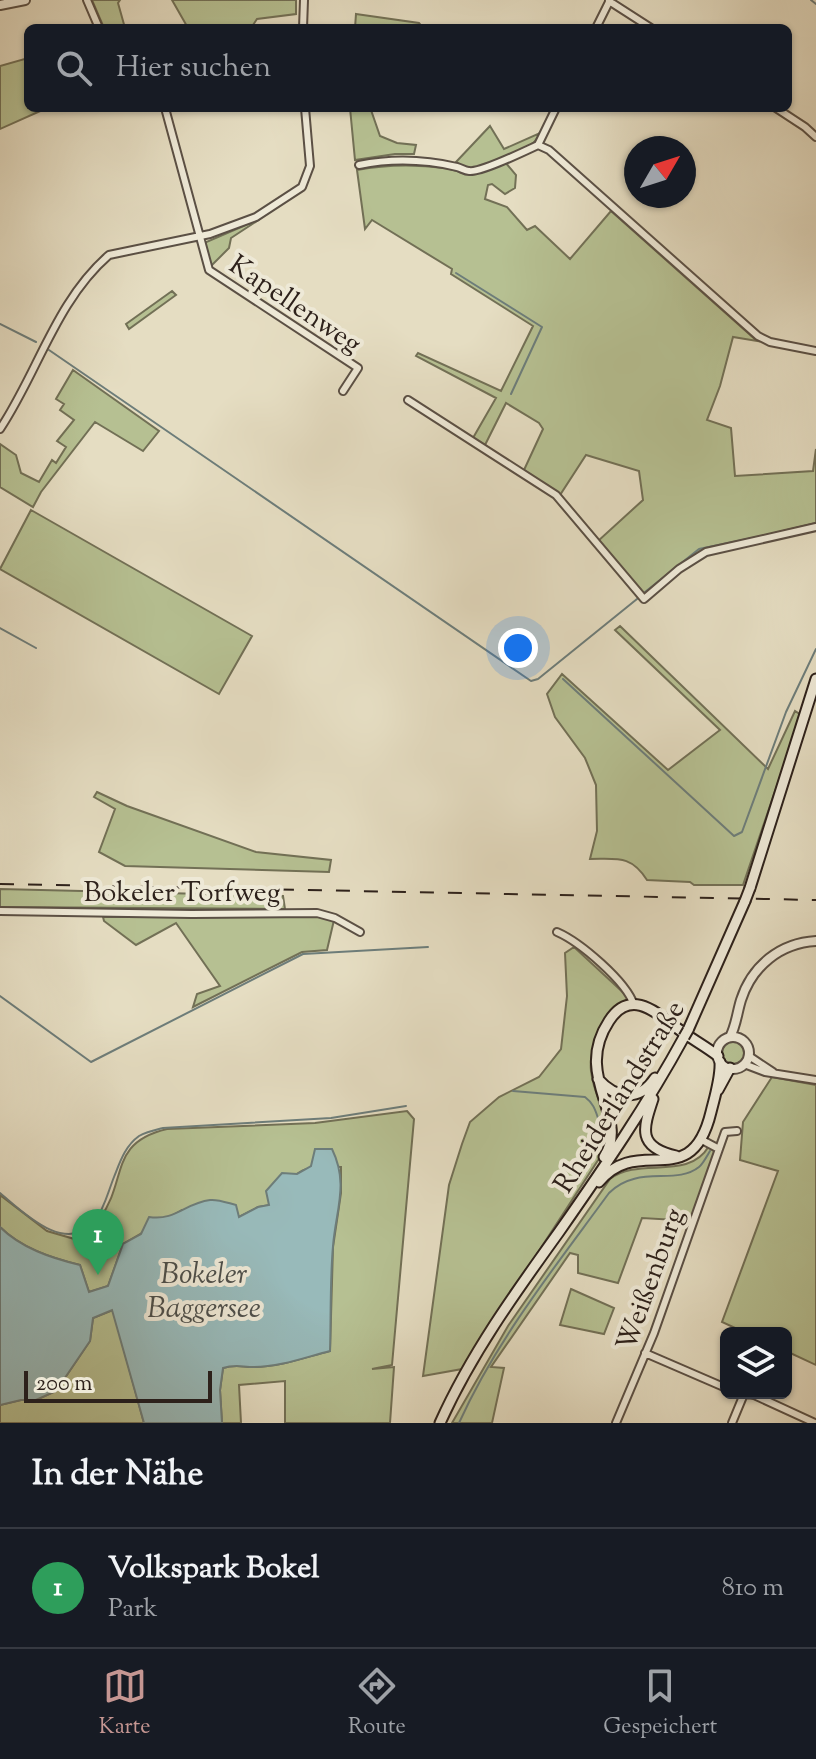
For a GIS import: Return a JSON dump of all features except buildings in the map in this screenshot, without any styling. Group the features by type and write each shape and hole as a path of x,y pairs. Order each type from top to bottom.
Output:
{"main road":[{"name":"Rheiderlandstraße","path":"440,1423 490,1332 599,1175 686,1034 750,888 816,679"},
{"path":"587,1191 596,1187 608,1172 623,1164 679,1156 693,1151 702,1140 716,1093 719,1054 652,1009 634,1005 620,1009 606,1026 595,1062 596,1078 612,1129 608,1152 598,1167 599,1175"},
{"path":"596,1078 611,1092 631,1096 645,1090 669,1065"},
{"path":"716,1093 730,1068"},
{"path":"653,1091 644,1132 657,1150 679,1156"}],"street":[{"path":"0,5 25,0"},
{"path":"87,0 97,24"},
{"path":"303,24 304,0"},
{"path":"598,24 610,1 645,24"},
{"name":"Kapellenweg","path":"166,112 209,270 358,368 343,391"},
{"path":"0,429 18,402 51,331 97,266 118,251 198,236 256,217 302,187 310,166 305,112"},
{"path":"359,165 398,159 461,167 469,172 485,168 538,145 554,112"},
{"path":"782,112 816,137"},
{"path":"538,145 549,150 758,336 770,342 816,351"},
{"path":"408,400 556,495 644,599 679,569 706,552 816,527"},
{"name":"Bokeler Torfweg","path":"0,911 317,913 335,918 360,932"},
{"path":"557,932 568,937 614,977 631,995 634,1005"},
{"path":"747,1060 730,1068 719,1054 730,1037 749,984 771,955 789,946 816,941"},
{"path":"741,1039 749,984"},
{"path":"730,1037 741,1039 748,1046 747,1060"},
{"path":"747,1060 765,1072 816,1080"},
{"name":"Weißenburg","path":"616,1423 645,1353 725,1132 737,1131"},
{"path":"702,1140 719,1149"},
{"path":"645,1353 720,1385"},
{"path":"732,1423 740,1399"},
{"path":"763,1399 815,1423"}],"green space":[{"path":"92,0 120,0 118,3 124,24 102,24"},
{"path":"172,0 296,0 296,14 257,19 254,24 186,24"},
{"path":"356,14 420,24 355,24"},
{"path":"24,59 24,112 38,112 0,129 0,66"},
{"path":"350,112 372,112 380,136 397,143 416,145 414,154 355,160"},
{"path":"490,126 504,149 540,133 528,146 490,163 467,168 456,162"},
{"path":"505,162 516,175 515,188 505,194 492,184 488,185 485,199 507,207 527,230 535,226 570,259 611,211 757,341 733,337 707,420 731,428 735,476 813,471 816,449 816,523 705,550 644,595 598,541 643,500 639,471 586,455 560,495 524,470 543,429 539,423 506,403 485,445 473,438 496,398 416,356 418,353 501,391 533,326 451,274 452,269 372,220 365,229 357,170 412,165 475,174"},
{"path":"260,219 231,238 229,248 210,267 204,243"},
{"path":"172,291 176,295 129,329 126,324"},
{"path":"73,370 159,431 143,451 95,422 33,507 0,487 0,444 16,455 21,473 39,482 52,460 56,463 66,447 57,441 74,420 60,410 64,404 56,399"},
{"path":"31,510 252,636 219,694 0,569"},
{"path":"620,626 768,769 795,711 801,715 743,885 694,885 690,882 647,880 629,862 590,859 597,831 596,785 585,758 555,717 547,694 562,674 668,770 720,730 615,630"},
{"path":"97,792 127,806 256,852 331,860 329,872 125,866 99,852 115,809 94,797"},
{"path":"0,889 283,896 285,909 0,907"},
{"path":"317,916 334,920 327,950 302,952 193,1007 197,994 220,986 176,923 136,945 104,921 103,917"},
{"path":"574,947 628,997 628,1002 607,1016 593,1048 593,1083 606,1126 604,1151 462,1369 423,1376 449,1185 462,1144 470,1122 499,1097 539,1077 561,1049 567,996 565,953"},
{"path":"733,1041 741,1045 745,1053 741,1061 733,1065 725,1061 721,1053 725,1045"},
{"path":"772,1077 816,1085 816,1365 792,1354 792,1327 733,1327 722,1322 778,1171 740,1160 743,1122"},
{"path":"407,1111 414,1119 392,1365 372,1369 394,1367 390,1423 285,1423 285,1381 239,1385 241,1423 222,1423 220,1390 223,1368 273,1365 330,1351 333,1247 341,1193 341,1167 305,1169 292,1178 270,1205 258,1207 239,1217 182,1210 123,1244 108,1286 89,1292 80,1265 37,1251 17,1241 0,1227 0,1195 47,1231 78,1240 98,1221 108,1204 127,1153 148,1135 167,1129 315,1123"},
{"path":"709,1146 715,1152 693,1221 642,1218 618,1283 578,1273 578,1255 570,1253 491,1367 504,1368 492,1423 452,1423 508,1326 610,1179 635,1169 689,1163 700,1157"},
{"path":"571,1289 614,1308 604,1334 560,1325"},
{"path":"113,1310 144,1423 0,1423 0,1405 36,1400 56,1391 90,1341 93,1318"}],"water":[{"name":"Bokeler Baggersee","path":"315,1149 332,1149 341,1185 332,1259 330,1351 273,1365 223,1368 220,1390 222,1423 144,1423 112,1310 93,1318 90,1341 56,1391 36,1400 0,1405 0,1227 17,1241 37,1251 80,1265 89,1292 108,1286 123,1244 141,1234 149,1217 174,1214 210,1200 236,1205 239,1217 269,1205 266,1191 282,1173 297,1174 311,1166"}],"waterway":[{"path":"811,0 816,4"},
{"path":"456,273 542,327 511,394"},
{"path":"0,324 36,342"},
{"path":"49,350 531,681 538,679 637,599"},
{"path":"645,592 699,549 771,534"},
{"path":"0,628 36,648"},
{"path":"563,679 734,836 742,832 786,712 816,649"},
{"path":"0,996 91,1062 303,954 428,947"},
{"path":"513,1091 585,1097 593,1106 598,1118 599,1139 587,1167 569,1193"},
{"path":"0,1193 45,1227 70,1234 83,1231 94,1222 124,1155 134,1140 145,1133 163,1128 331,1118 406,1106"},
{"path":"459,1423 509,1333 609,1193 632,1179 689,1172 700,1166 710,1151"}],"railway":[{"path":"0,884 816,900"}],"place":[{"name":"Volkspark Bokel","path":"98,1275"}]}
